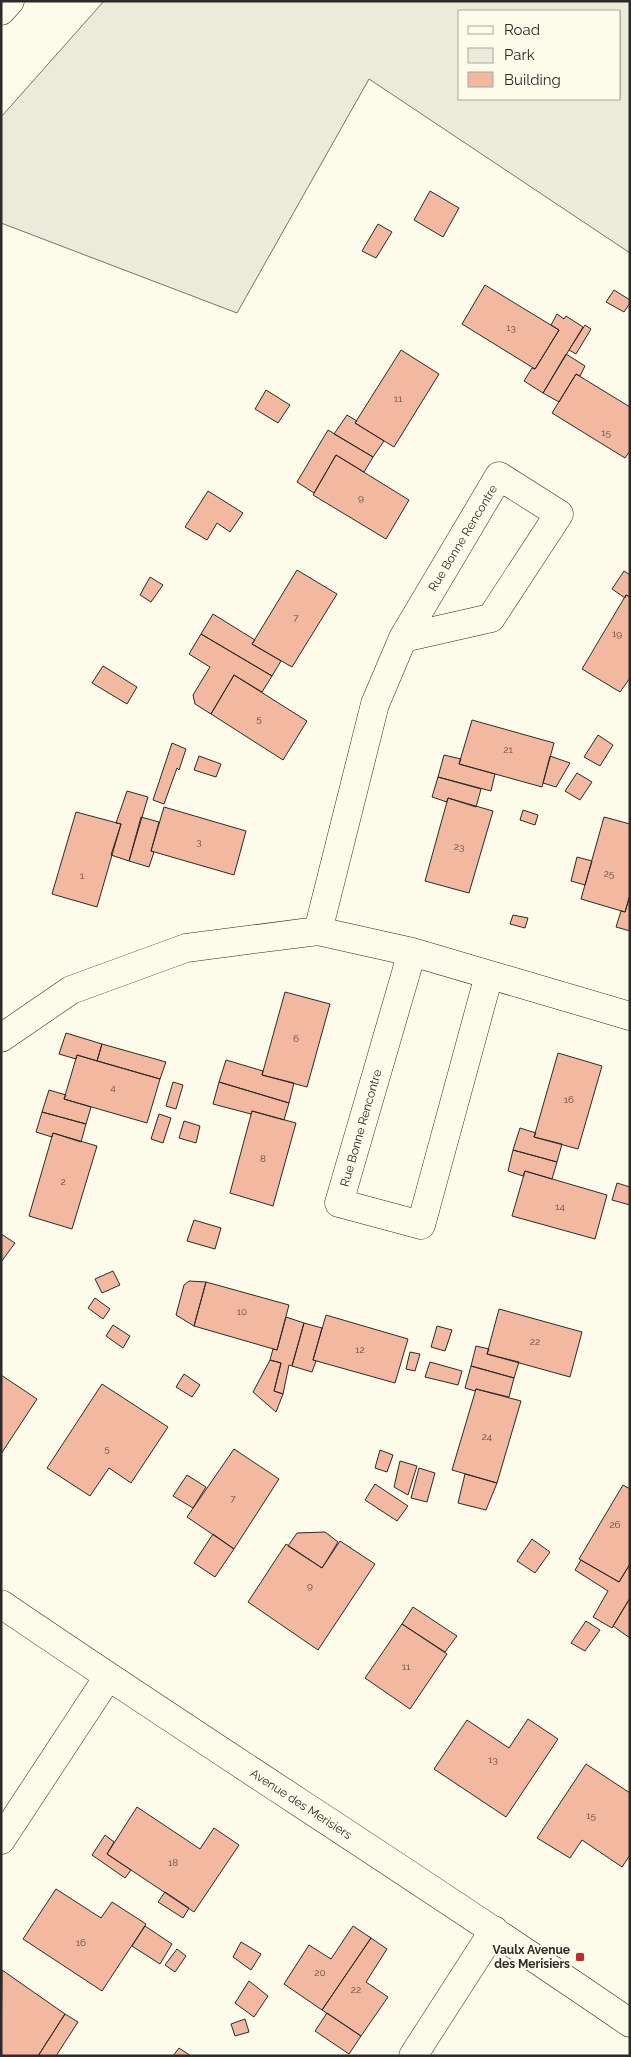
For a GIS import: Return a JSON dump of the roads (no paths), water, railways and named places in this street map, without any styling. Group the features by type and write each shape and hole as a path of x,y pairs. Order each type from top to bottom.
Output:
{"street":[{"path":"1,11 10,1"},
{"name":"Rue Bonne Rencontre","path":"318,931 375,704 403,638 499,476 559,514 490,618 403,638"},
{"path":"1,1038 71,990 186,948 318,931 412,952 630,1016"},
{"name":"Rue Bonne Rencontre","path":"412,952 339,1203 421,1226 489,975"},
{"name":"Avenue des Merisiers","path":"1,1604 108,1677 494,1930 630,2023"},
{"path":"1,1840 108,1677"},
{"path":"413,2056 494,1930"}],"place":[{"name":"Vaulx Avenue des Merisiers","path":"580,1957"}]}
